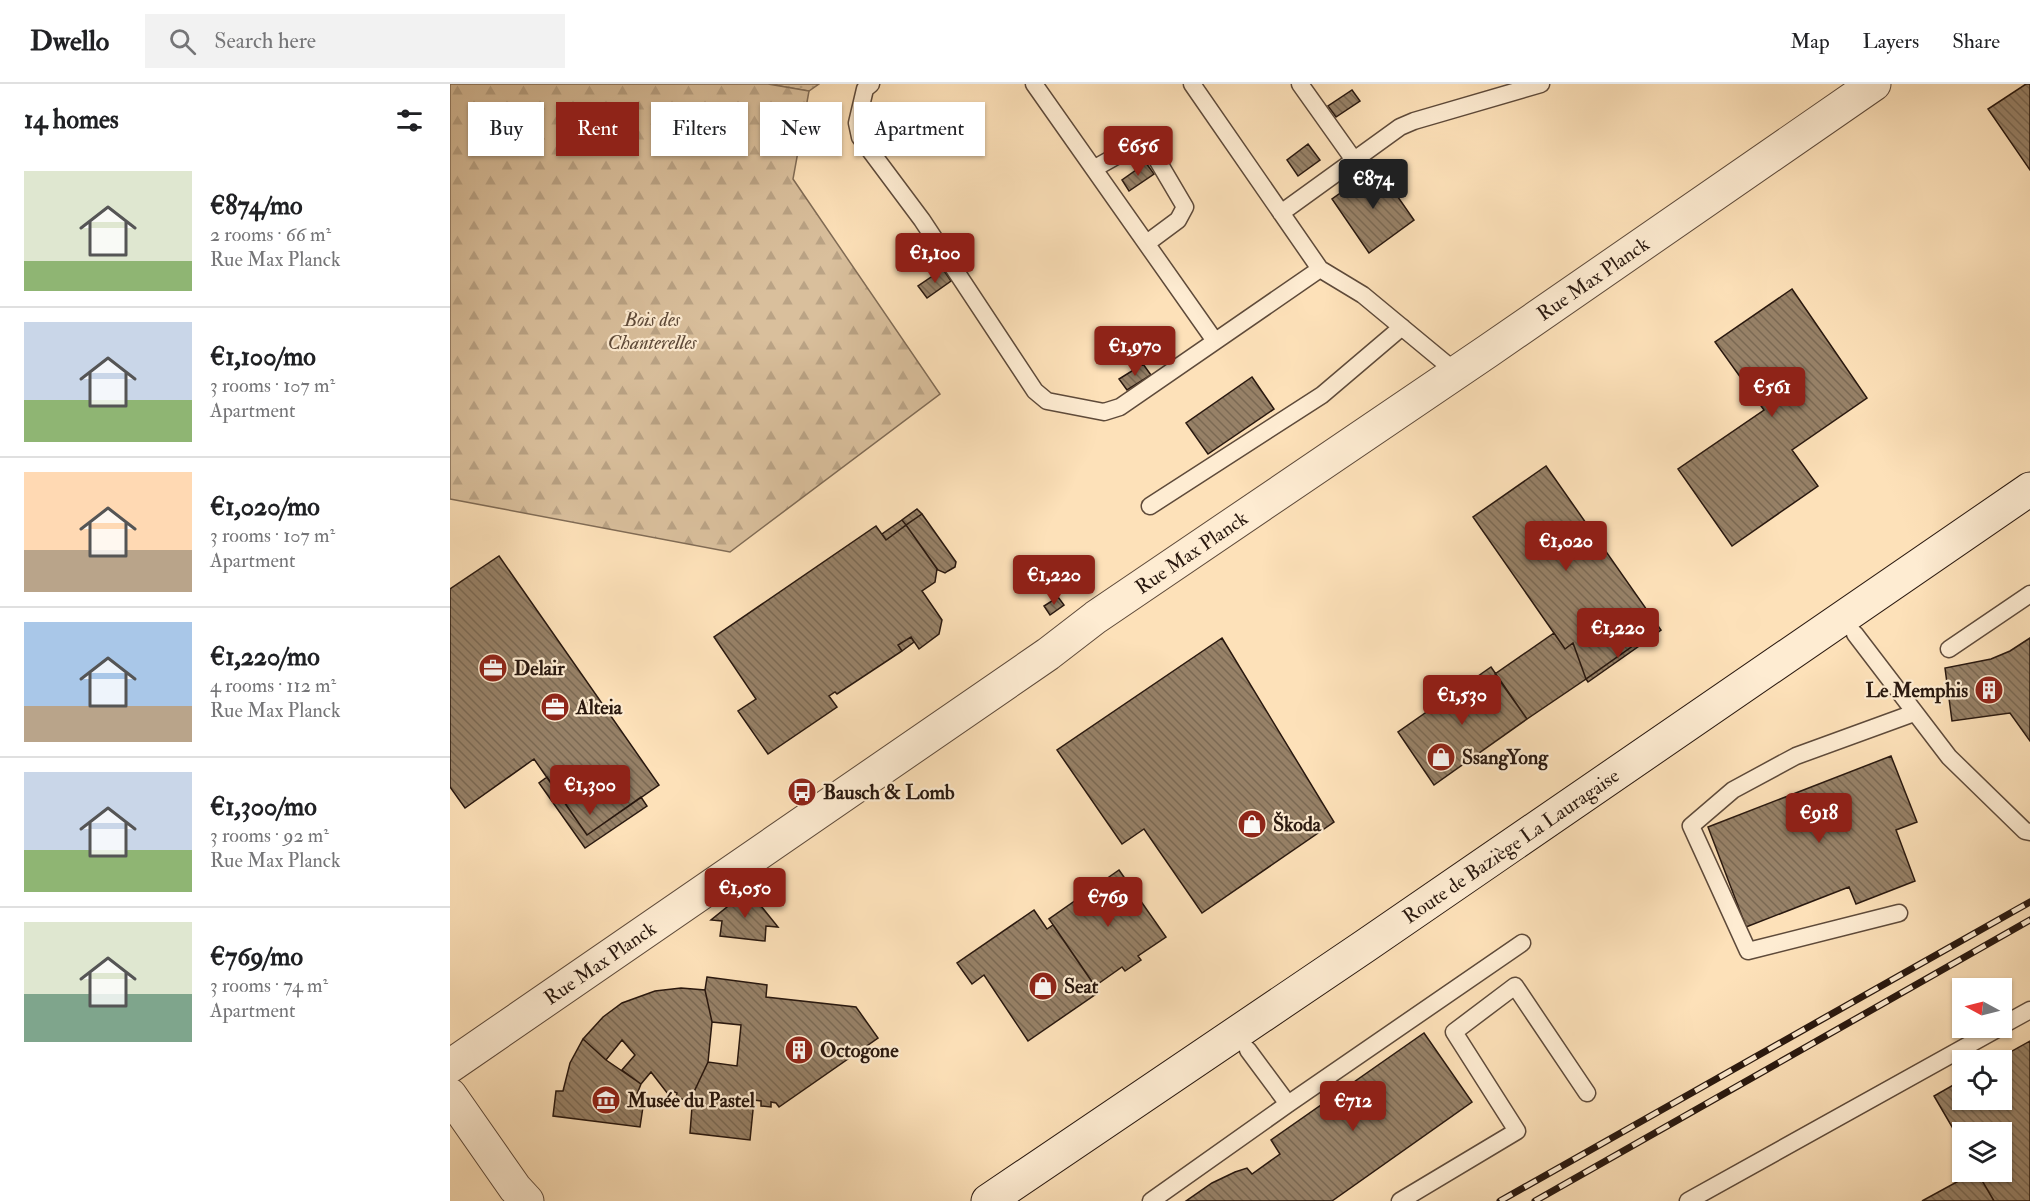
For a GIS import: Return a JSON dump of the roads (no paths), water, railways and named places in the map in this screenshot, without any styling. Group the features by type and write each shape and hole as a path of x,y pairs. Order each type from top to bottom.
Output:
{"main road":[{"name":"Rue Max Planck","path":"450,1066 1038,661 1096,617 1874,84"},
{"name":"Route de Baziège La Lauragaise","path":"988,1201 1365,946 2030,489"},
{"name":"Route de Baziège La Lauragaise","path":"1028,1201 2030,515"},
{"path":"450,1095 515,1188 527,1201"}],"lane":[{"path":"871,84 865,89 857,123 860,137 922,220 1035,391 1047,401 1104,412 1120,407 1320,269"},
{"path":"1034,84 1215,341"},
{"path":"1192,84 1320,269 1364,295 1456,372"},
{"path":"1300,84 1354,160"},
{"path":"1281,213 1400,127 1540,84"},
{"path":"1095,168 1136,145 1142,144 1152,151 1185,207 1178,220 1147,243"},
{"path":"1150,506 1322,395 1402,327"},
{"path":"1949,649 2030,594"},
{"path":"1855,634 1949,758 2025,831 2030,832"},
{"path":"1899,913 1748,951 1691,826 1733,790 1796,756 1914,713"},
{"path":"1151,1201 1522,943"},
{"path":"1400,1201 1517,1131 1454,1032 1515,986 1587,1093"},
{"path":"2012,1020 2030,1010"},
{"path":"1688,1201 1980,1038"},
{"path":"1248,1050 1288,1104"}],"railway":[{"path":"1500,1201 2030,902"},
{"path":"1535,1201 2030,920"}],"place":[{"name":"Delair","path":"493,668"},
{"name":"Le Memphis","path":"1989,690"},
{"name":"Alteia","path":"555,707"},
{"name":"SsangYong","path":"1441,757"},
{"name":"Bausch & Lomb","path":"802,792"},
{"name":"Škoda","path":"1252,824"},
{"name":"Seat","path":"1043,986"},
{"name":"Octogone","path":"799,1050"},
{"name":"Musée du Pastel","path":"606,1100"}],"park label":[{"name":"Bois des Chanterelles","path":"652,330"}]}
